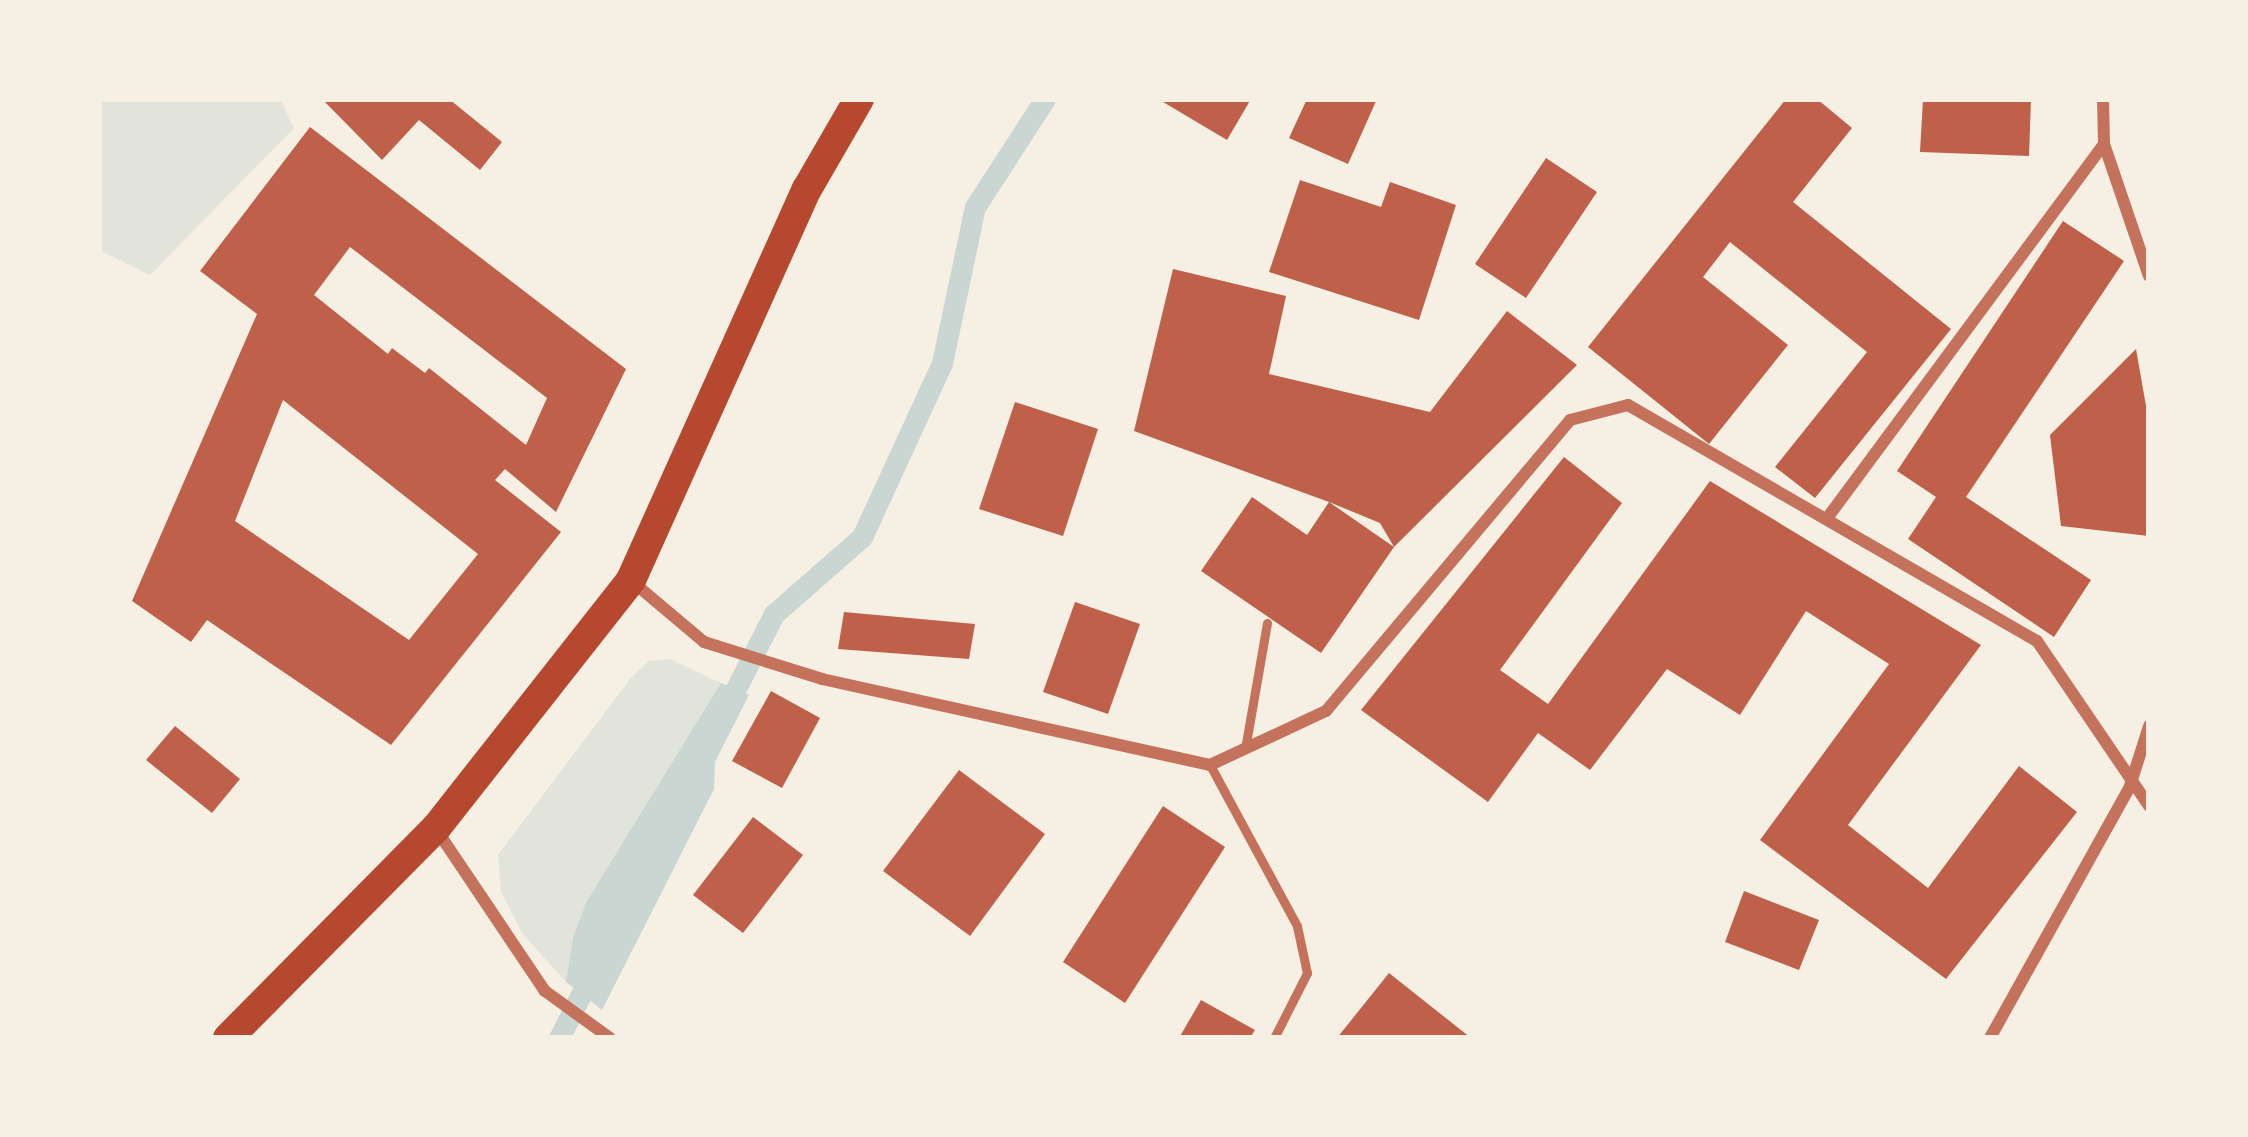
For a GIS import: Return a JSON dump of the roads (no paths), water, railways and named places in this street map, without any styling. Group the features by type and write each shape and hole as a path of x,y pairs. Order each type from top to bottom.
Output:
{"main road":[{"path":"228,1038 436,828 631,580 807,189 859,99"}],"street":[{"path":"2103,99 2104,144 2149,276"},
{"path":"1828,517 2104,144"},
{"path":"631,580 704,642 822,680 1210,765 1326,711 1570,420 1628,406 2037,641 2130,786 2149,806"},
{"path":"1990,1038 2130,786 2149,726"},
{"path":"436,828 545,991 610,1038"}],"lane":[{"path":"1245,749 1267,623"},
{"path":"1210,765 1297,926 1307,973 1274,1038"}],"waterway":[{"path":"724,712 774,614 862,537 942,363 975,207 1045,99"},
{"path":"559,1038 593,971"}]}
